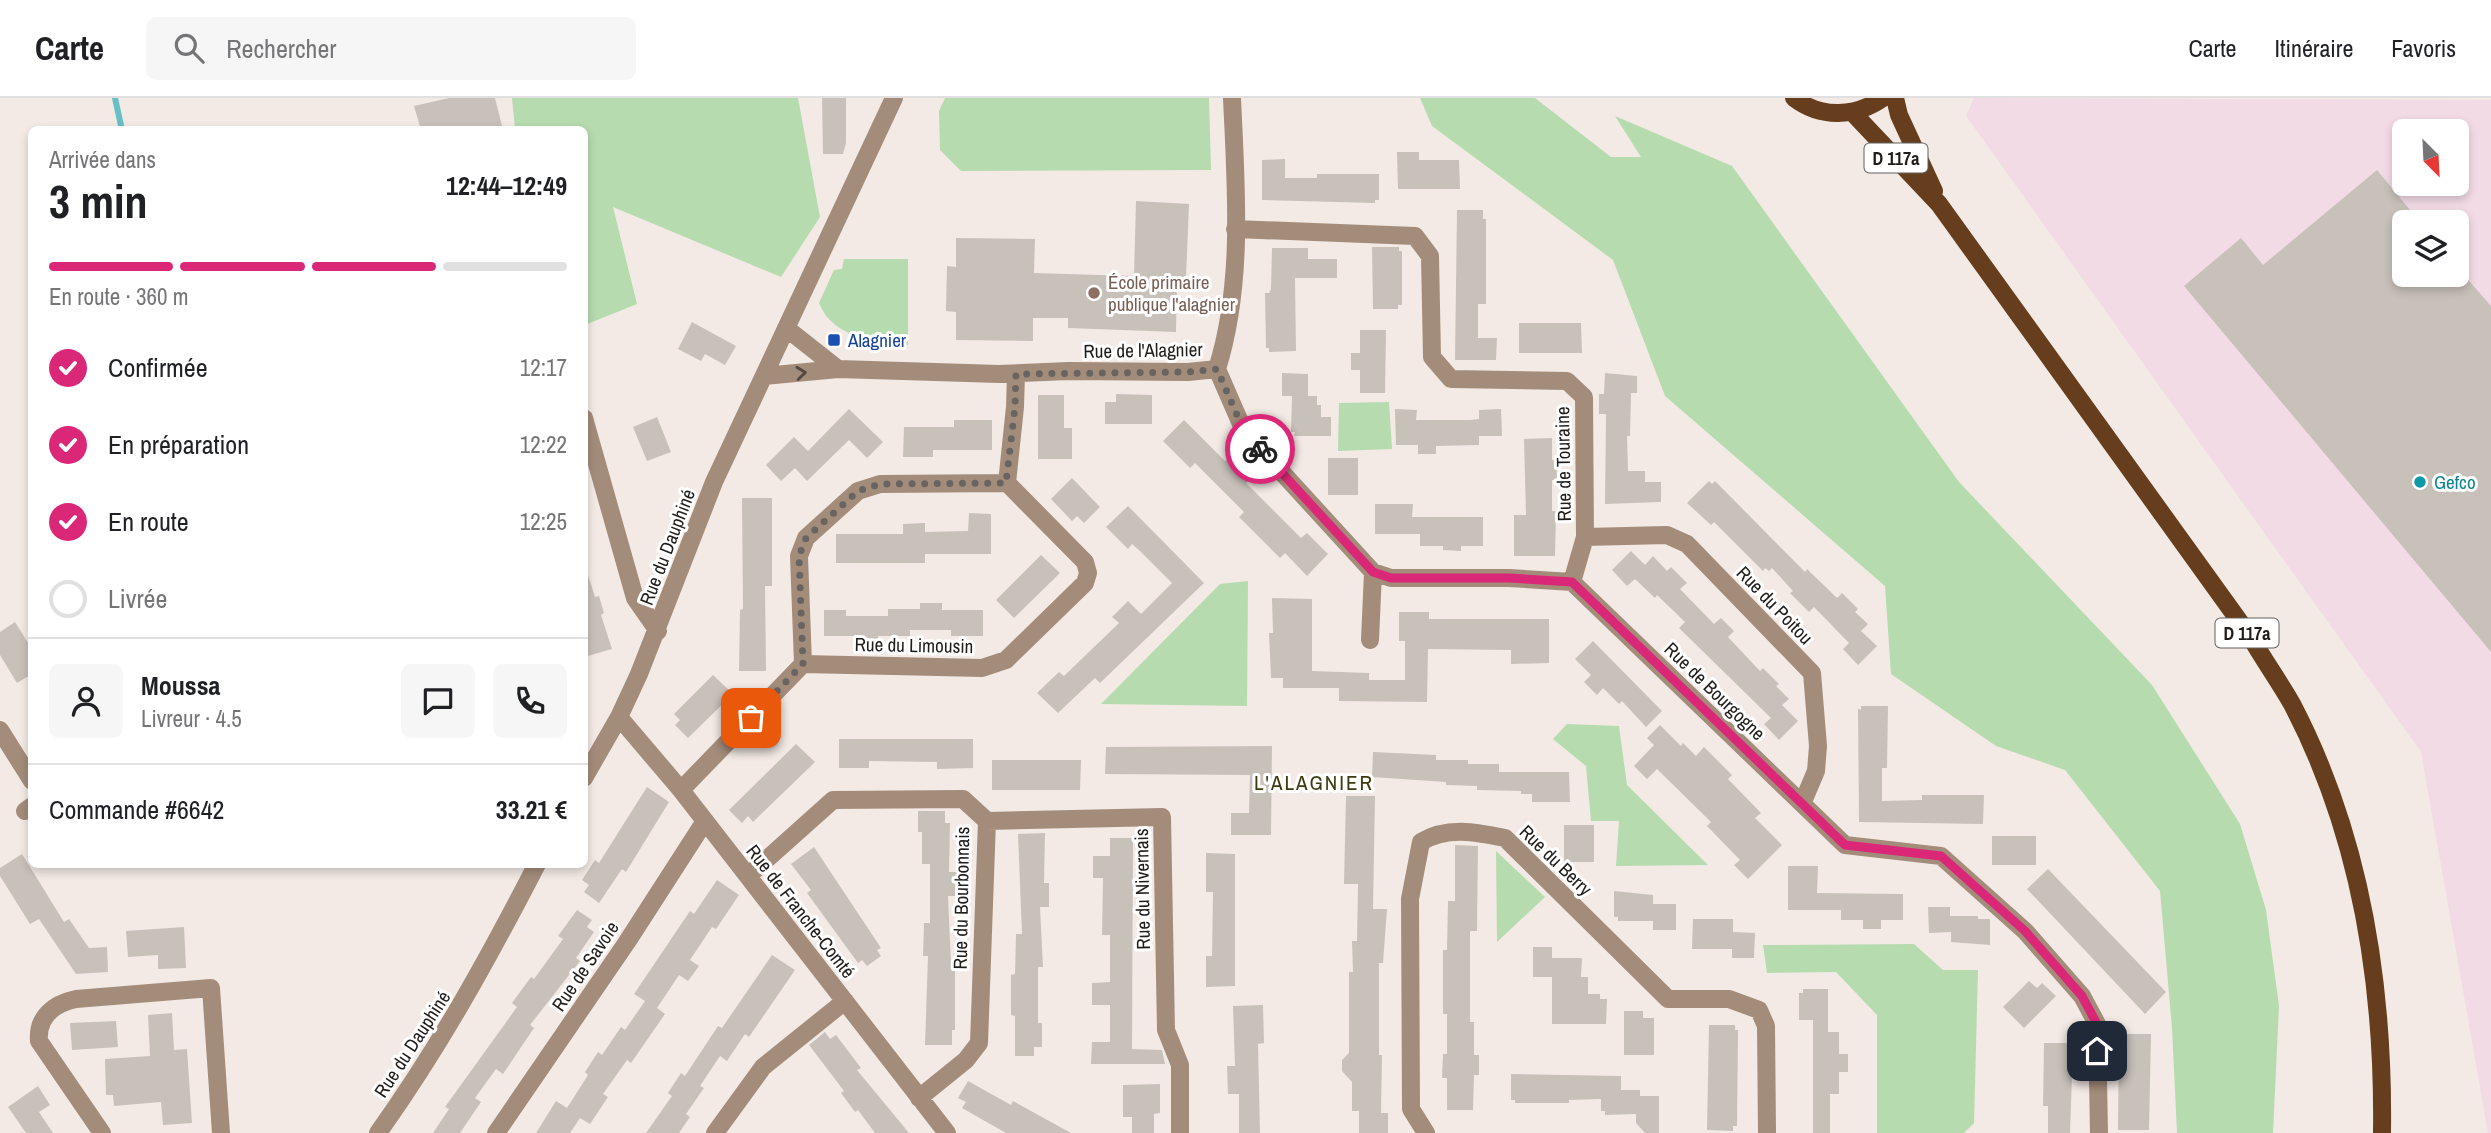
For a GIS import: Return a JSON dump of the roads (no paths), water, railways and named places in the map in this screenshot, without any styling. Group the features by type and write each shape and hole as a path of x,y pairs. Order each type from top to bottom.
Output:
{"main road":[{"path":"1794,98 1814,110 1833,114 1853,113 1868,108 1883,98"},
{"name":"D 117a","path":"1895,98 1899,115 1940,204"},
{"name":"D 117a","path":"1853,113 1940,204 2250,636 2292,705 2331,794 2367,920 2377,994 2382,1133"}],"street":[{"path":"838,369 786,328 894,98"},
{"name":"Rue de l'Alagnier","path":"764,376 838,369 1016,374 1188,372 1217,369 1227,340 1234,295 1232,98"},
{"name":"Rue de Touraine","path":"1235,229 1415,236 1430,256 1432,357 1451,379 1567,381 1584,397 1585,537 1572,582"},
{"name":"Rue du Dauphiné","path":"588,771 619,717 658,631 714,482 786,328"},
{"path":"1217,369 1244,431 1373,572 1391,578 1509,578 1572,582"},
{"path":"681,790 803,664 799,556 806,538 858,491 880,484 1006,483 1016,374"},
{"path":"588,432 635,598 658,631"},
{"name":"Rue du Limousin","path":"803,664 982,668 1006,660 1086,583 1088,573 1085,562 1006,483"},
{"name":"Rue du Poitou","path":"1585,537 1667,535 1687,544 1812,673 1818,746 1816,771 1802,804"},
{"path":"1370,640 1373,572"},
{"name":"Rue de Bourgogne","path":"1572,582 1845,845 1941,856 2025,931 2082,996 2097,1024 2099,1133"},
{"name":"Rue de Franche-Comté","path":"619,717 681,790 947,1133"},
{"path":"0,730 28,775"},
{"name":"Rue du Bourbonnais","path":"748,876 834,800 963,799 987,821 979,1043 966,1060 919,1098"},
{"name":"Rue du Nivernais","path":"987,821 1162,817 1166,1030 1180,1065 1180,1133"},
{"name":"Rue de Savoie","path":"496,1133 627,942 705,821"},
{"name":"Rue du Berry","path":"1426,1133 1411,1109 1410,899 1420,842 1435,833 1470,831 1505,838 1668,999 1729,999 1759,1010 1766,1027 1767,1133"},
{"name":"Rue du Dauphiné","path":"379,1133 419,1076 466,999 535,868"},
{"path":"102,1133 38,1041 37,1028 42,1017 65,1001 76,999 211,988 221,1133"},
{"path":"715,1133 763,1068 845,1001"}],"waterway":[{"path":"115,98 121,126"}],"place":[{"name":"École primaire publique l'alagnier","path":"1094,293"},
{"name":"Alagnier","path":"834,340"},
{"name":"Gefco","path":"2420,482"}],"district":[{"name":"L'ALAGNIER","path":"1314,782"}]}
